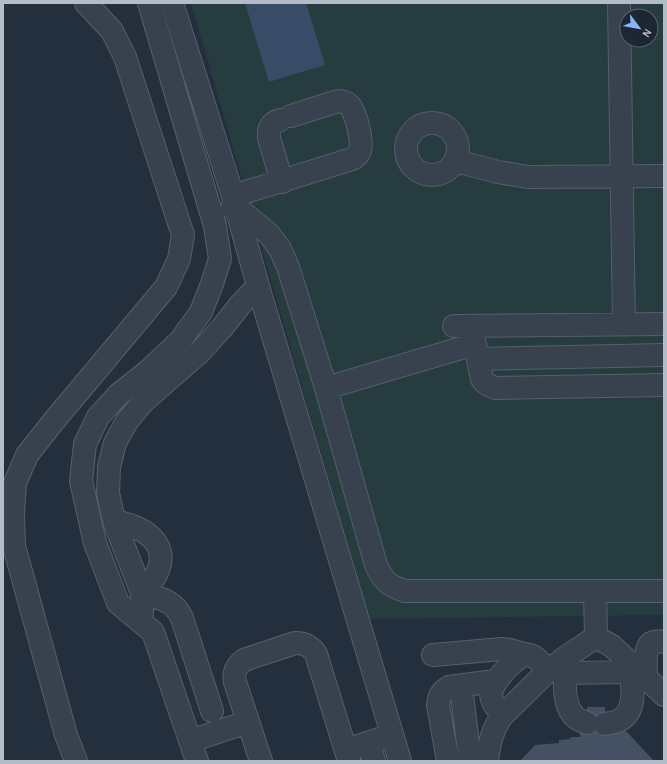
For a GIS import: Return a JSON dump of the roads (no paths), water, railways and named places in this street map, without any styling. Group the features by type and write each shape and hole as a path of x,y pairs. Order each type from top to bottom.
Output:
{"lane":[{"path":"76,761 66,735 14,546 13,513 15,483 27,455 166,287 179,259 183,235 125,57 112,31 86,3"},
{"path":"149,3 215,226 220,259 201,312 180,341 147,372 118,395 98,417 85,444 81,481 95,543 118,603 153,632 194,751 248,722"},
{"path":"172,3 235,202 258,286 400,761"},
{"path":"619,3 624,325"},
{"path":"211,212 282,182 352,159 361,150 362,143 354,110 350,105 338,101 274,122 270,126 268,132 269,138 282,182"},
{"path":"456,161 498,172 528,177 664,176"},
{"path":"235,202 269,234 280,249 288,267 326,388 376,566 380,575 387,582 396,588 406,590 664,591"},
{"path":"142,622 142,593 114,521 108,493 109,467 115,443 127,421 144,402 200,352 221,330 240,305 258,286"},
{"path":"326,388 469,339 624,325 664,324"},
{"path":"469,339 664,355"},
{"path":"469,339 482,379 485,384 496,388 664,385"},
{"path":"114,521 135,527 153,538 159,546 161,557 157,572 149,586 142,593"},
{"path":"594,591 596,637"},
{"path":"142,593 167,601 174,605 178,611 212,711"},
{"path":"488,761 488,745 496,724 502,716 596,637"},
{"path":"596,637 612,646 635,670 664,694"},
{"path":"560,667 571,712 576,719 596,723 617,722 630,710 635,670 647,651 648,646 656,641 664,642"},
{"path":"261,761 234,676 235,669 238,664 244,660 295,643 308,645 316,654 348,755 392,735"},
{"path":"433,655 502,649 530,655 560,667 635,670"},
{"path":"502,716 492,700 492,687 495,681 524,654"},
{"path":"448,761 438,705 438,697 442,691 449,687 495,681"},
{"path":"460,686 470,761"}],"water":[{"path":"245,3 306,3 325,65 269,82"}]}
